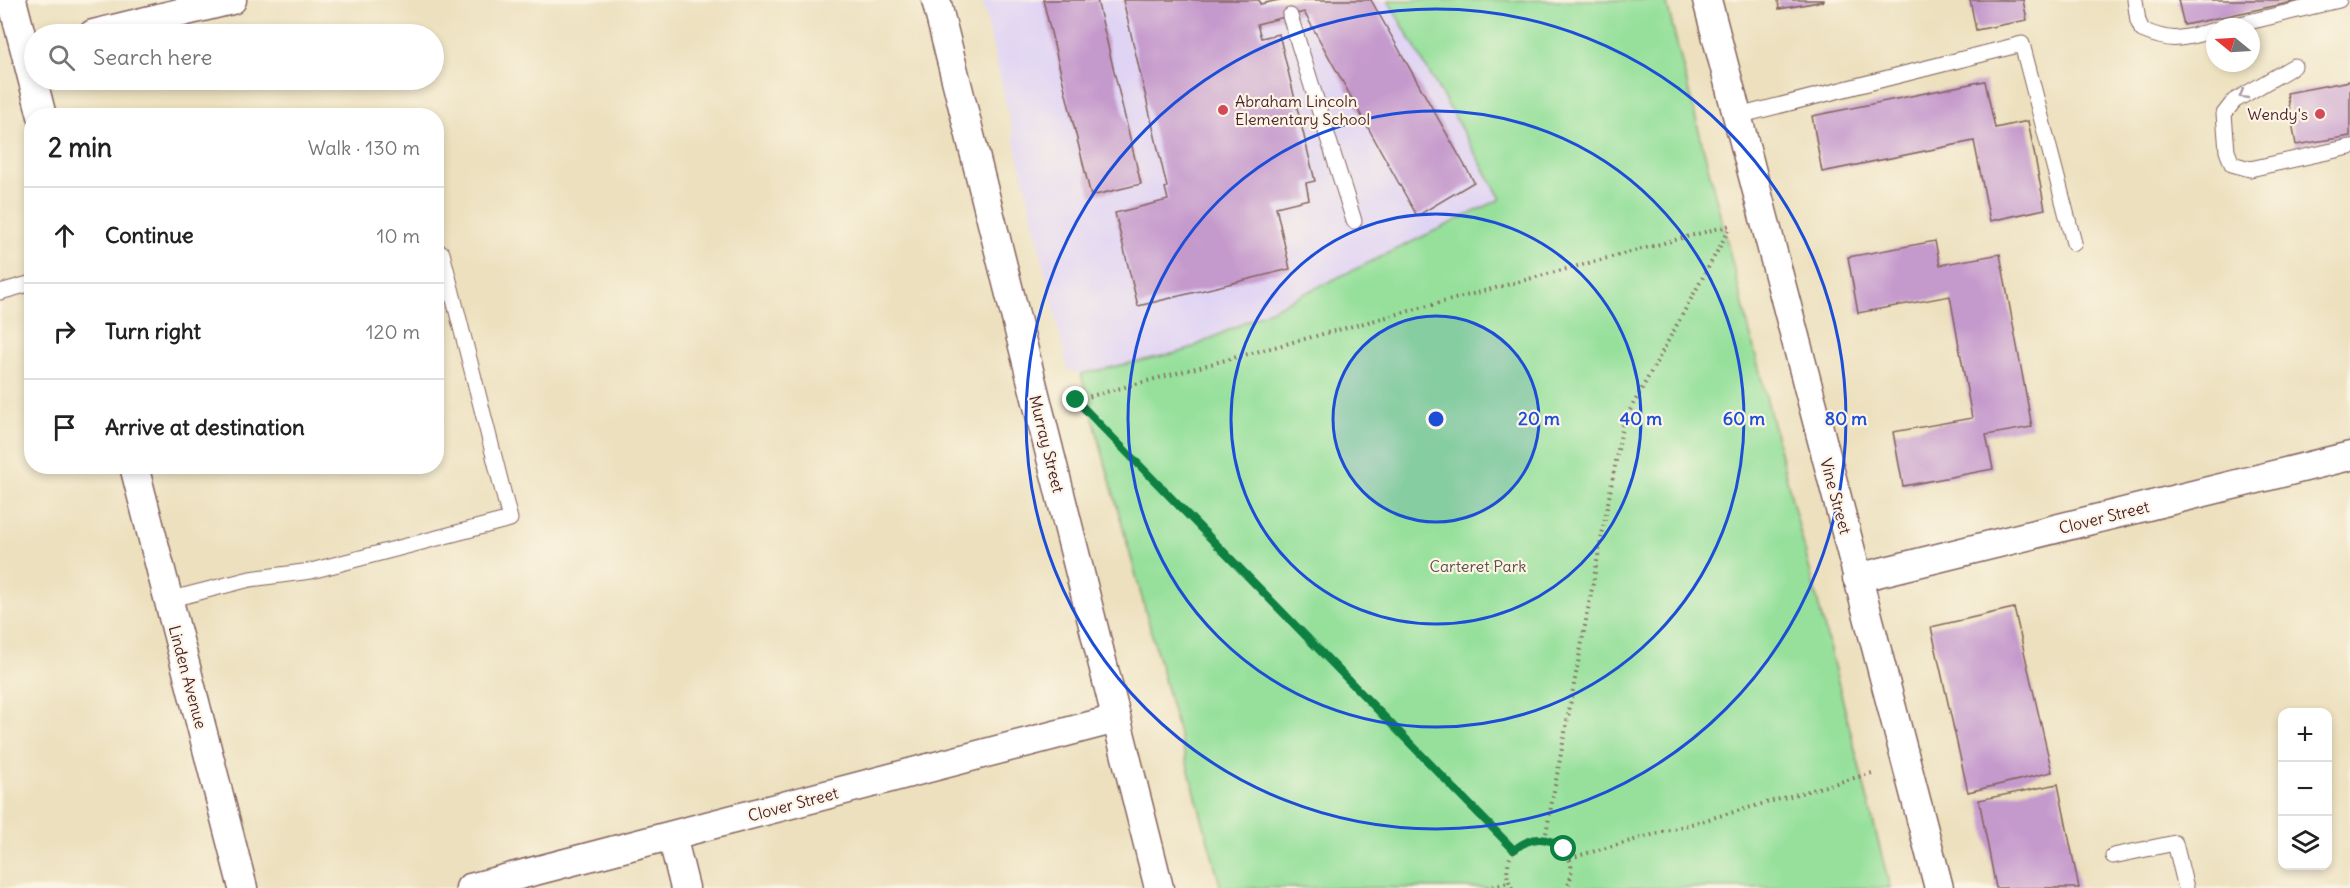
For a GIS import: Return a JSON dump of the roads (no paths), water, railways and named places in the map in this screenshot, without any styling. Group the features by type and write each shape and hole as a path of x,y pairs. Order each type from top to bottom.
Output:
{"street":[{"path":"12,0 20,49"},
{"path":"134,24 232,0"},
{"name":"Murray Street","path":"936,0 1159,888"},
{"name":"Vine Street","path":"1707,0 1939,888"},
{"path":"33,90 39,108"},
{"name":"Clover Street","path":"1857,578 2350,456"},
{"name":"Linden Avenue","path":"136,474 243,888"},
{"name":"Clover Street","path":"470,888 1116,720"},
{"path":"672,836 685,888"}],"lane":[{"path":"2135,0 2138,21 2142,30 2176,40 2206,32"},
{"path":"2260,19 2338,0"},
{"path":"1290,15 1354,221"},
{"path":"1738,116 2022,44 2074,243"},
{"path":"2294,66 2234,101 2224,114 2227,151 2232,164 2250,169 2350,147"},
{"path":"168,600 250,579 311,571 510,519 444,261"},
{"path":"0,292 24,285"},
{"path":"2113,856 2175,843 2186,888"}],"place":[{"name":"Abraham Lincoln Elementary School","path":"1223,110"},
{"name":"Wendy's","path":"2320,114"}],"park label":[{"name":"Carteret Park","path":"1478,566"}]}
